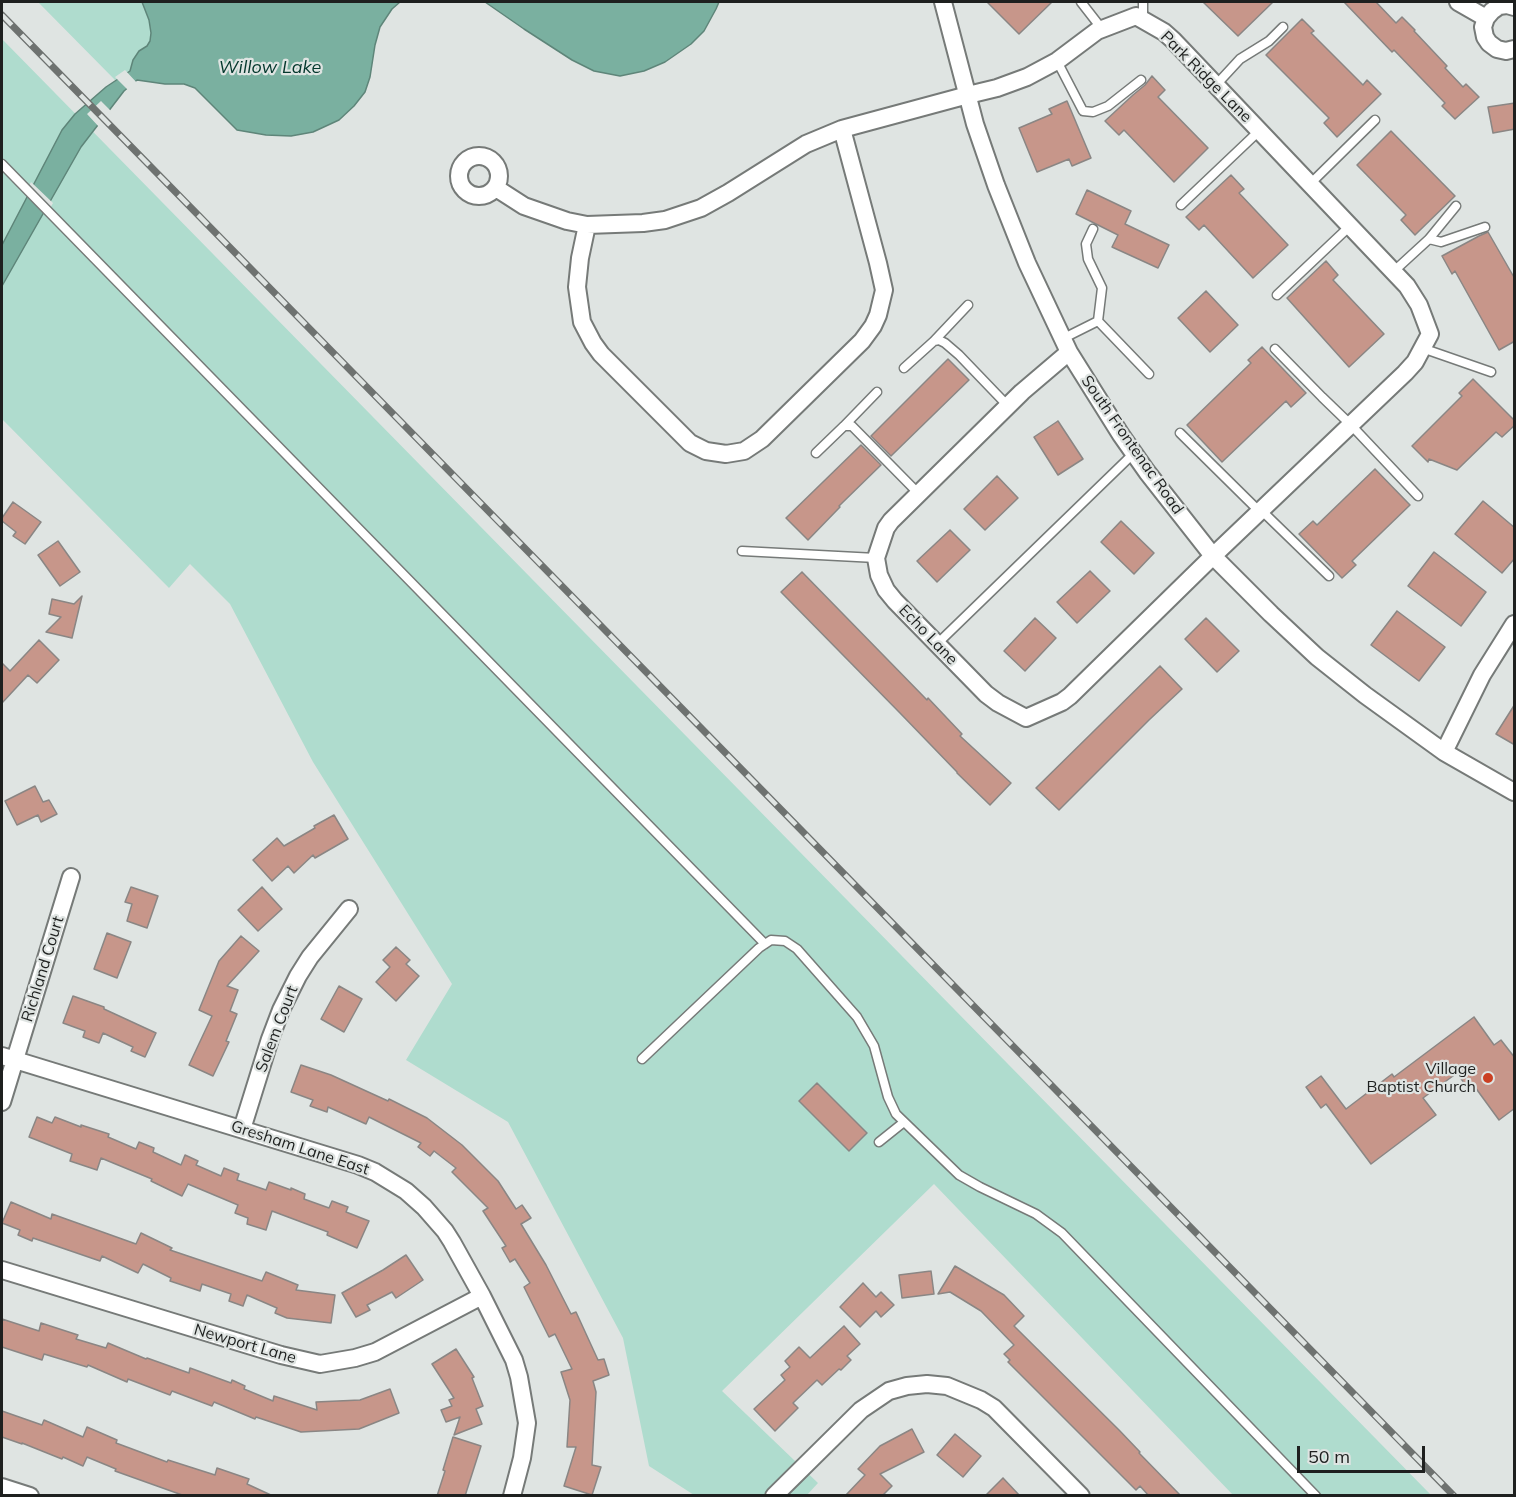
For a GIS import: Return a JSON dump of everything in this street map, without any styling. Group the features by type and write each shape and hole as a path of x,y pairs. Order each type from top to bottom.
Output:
{"street":[{"name":"South Frontenac Road","path":"943,2 979,134 1011,227 1065,345 1134,453 1213,556 1317,657 1391,715 1444,752 1515,792"},
{"path":"1458,2 1486,18"},
{"path":"1515,7 1499,6 1491,11 1483,27 1485,37 1497,50 1515,50"},
{"name":"Park Ridge Lane","path":"496,188 524,206 588,225 665,220 701,208 728,194 806,144 842,129 997,88 1027,77 1057,61 1097,31 1136,16 1169,36 1407,286 1419,305 1430,334 1415,362 1406,373 1213,556"},
{"path":"588,225 580,258 578,287 582,322 593,343 601,354 690,442 706,452 726,454 744,451 762,439 862,341 878,315 884,290 842,129"},
{"path":"876,558 886,528 891,521 1008,406 1065,345"},
{"name":"Echo Lane","path":"876,558 879,574 886,590 895,602 986,694 1026,718 1070,696 1213,556"},
{"path":"1444,752 1482,675 1515,624"},
{"name":"Richland Court","path":"2,1102 8,1058 71,877"},
{"name":"Salem Court","path":"242,1129 281,1010 310,957 349,909"},
{"name":"Gresham Lane East","path":"8,1058 358,1165 375,1172 406,1191 445,1231 482,1296 514,1360 527,1423 522,1458 512,1496"},
{"name":"Newport Lane","path":"2,1270 281,1355 320,1364 375,1352 482,1296"},
{"path":"774,1496 861,1410 889,1392 927,1383 947,1386 994,1408 1081,1496"},
{"path":"2,1487 30,1496"}],"lane":[{"path":"1081,2 1102,29"},
{"path":"1143,2 1143,20"},
{"path":"1216,85 1240,59 1269,41 1283,27"},
{"path":"1057,61 1083,111 1093,111 1108,106 1141,80"},
{"path":"1310,184 1375,120"},
{"path":"1181,205 1259,131"},
{"path":"2,164 765,944"},
{"path":"1394,272 1429,239 1456,206"},
{"path":"1277,295 1350,226"},
{"path":"1429,239 1441,242 1485,227"},
{"path":"1065,345 1098,321 1102,288 1088,259 1086,244 1093,229"},
{"path":"904,368 934,341 968,305"},
{"path":"1098,321 1149,374"},
{"path":"934,341 939,340 945,343 1008,406"},
{"path":"1422,348 1491,372"},
{"path":"1275,349 1351,424 1418,496"},
{"path":"816,453 877,392"},
{"path":"844,426 852,426 857,430 919,494"},
{"path":"1180,433 1329,576"},
{"path":"937,644 1134,453"},
{"path":"742,551 876,558"},
{"path":"642,1059 759,948 771,940 785,941 797,949 857,1017 874,1046 896,1114 959,1175 1036,1214 1062,1233 1316,1496"},
{"path":"879,1142 904,1122"}],"shaded area":[{"path":"38,2 142,2 149,20 150,41 133,60 130,71 115,80"},
{"path":"2,39 1431,1495 1233,1495 934,1184 722,1391 818,1483 807,1495 694,1495 649,1466 623,1338 508,1122 406,1060 452,984 313,762 230,604 190,564 169,588 2,419"}],"water":[{"name":"Willow Lake","path":"142,2 400,2 392,9 380,27 365,92 339,120 313,132 291,136 237,130 195,88 184,84 137,80 124,91 81,147 2,286 2,245 62,130 75,114 106,87 130,71 139,51 150,41 149,20"},
{"path":"485,2 719,2 704,31 691,44 665,62 644,71 620,76 594,71 572,60"}],"pier":[{"path":"125,70 138,84 129,91 115,77"},
{"path":"101,101 112,112 100,128 87,114"},
{"path":"31,182 53,203 46,216 25,194"}],"building":[{"path":"987,2 1052,2 1019,34"},
{"path":"1203,2 1273,2 1238,36"},
{"path":"1344,2 1376,2 1396,23 1402,17 1463,87 1466,84 1479,97 1455,119 1442,106 1445,103"},
{"path":"1302,19 1314,31 1311,33 1363,85 1367,80 1381,94 1337,137 1324,123 1329,118 1266,55"},
{"path":"1152,76 1165,90 1158,97 1208,148 1174,182 1124,130 1119,135 1105,121"},
{"path":"1067,101 1091,158 1072,166 1069,159 1037,172 1019,128 1052,114 1049,109"},
{"path":"1515,103 1515,129 1493,133 1488,107"},
{"path":"1391,131 1455,196 1415,235 1401,220 1406,215 1357,165"},
{"path":"1231,175 1244,189 1239,193 1288,245 1253,278 1204,225 1199,230 1186,217"},
{"path":"1087,190 1131,211 1125,224 1169,245 1158,268 1112,247 1118,235 1076,214"},
{"path":"1488,232 1515,279 1515,341 1499,350 1455,271 1452,274 1442,256"},
{"path":"1326,261 1338,275 1333,280 1384,334 1349,367 1287,298"},
{"path":"1206,291 1238,325 1210,352 1178,318"},
{"path":"1262,347 1306,393 1291,407 1286,401 1222,462 1187,425 1251,363 1248,360"},
{"path":"948,359 969,380 891,456 871,436"},
{"path":"1473,379 1515,421 1515,425 1502,437 1496,432 1457,470 1429,459 1428,462 1412,446 1462,396 1459,393"},
{"path":"1058,421 1083,459 1058,475 1034,437"},
{"path":"861,445 881,465 808,540 786,518"},
{"path":"1375,469 1410,505 1352,561 1356,565 1342,578 1299,534 1313,521 1317,525"},
{"path":"997,476 1018,498 985,530 964,509"},
{"path":"1483,501 1515,528 1515,558 1502,573 1455,534"},
{"path":"13,502 41,522 25,544 13,536 16,532 2,521"},
{"path":"1121,521 1154,553 1134,574 1101,542"},
{"path":"950,530 970,550 937,582 917,561"},
{"path":"58,541 80,572 60,586 38,555"},
{"path":"1434,552 1486,592 1461,626 1408,586"},
{"path":"1090,571 1110,591 1077,623 1057,602"},
{"path":"802,572 927,700 928,698 962,734 960,736 1011,783 990,805 781,592"},
{"path":"82,596 72,638 46,632 61,617 49,614 52,599 74,604"},
{"path":"1397,611 1445,647 1419,681 1371,645"},
{"path":"1035,618 1056,638 1025,671 1004,651"},
{"path":"1206,618 1239,651 1217,672 1185,639"},
{"path":"39,640 59,660 37,683 28,675 2,703 2,663 10,671"},
{"path":"1160,666 1182,689 1059,810 1036,788"},
{"path":"1515,704 1515,745 1496,734"},
{"path":"35,786 43,802 49,800 57,814 41,822 38,815 17,825 5,801"},
{"path":"334,815 348,839 315,858 313,855 294,873 288,866 272,881 253,860 277,838 284,846"},
{"path":"131,887 158,896 147,928 127,921 132,904 125,902"},
{"path":"262,887 282,909 258,931 238,910"},
{"path":"107,933 131,942 117,978 94,969"},
{"path":"241,936 259,951 227,986 238,990 230,1011 237,1014 226,1041 229,1042 213,1076 189,1065 212,1016 199,1010 219,961"},
{"path":"396,947 410,960 406,964 419,976 396,1001 376,982 390,967 383,960"},
{"path":"339,986 362,999 344,1032 321,1019"},
{"path":"73,996 104,1007 156,1033 145,1057 131,1051 133,1047 103,1033 99,1043 83,1037 85,1031 63,1023"},
{"path":"1474,1017 1494,1045 1501,1040 1515,1058 1515,1108 1499,1120 1472,1083 1467,1087 1457,1073 1423,1098 1436,1115 1371,1164 1326,1104 1321,1108 1306,1087 1321,1076 1346,1109 1392,1074 1394,1077"},
{"path":"301,1065 331,1075 388,1101 389,1099 427,1118 462,1145 498,1181 516,1209 522,1205 531,1218 521,1224 546,1265 571,1314 576,1312 598,1360 604,1359 609,1375 593,1381 596,1392 592,1465 601,1467 592,1495 564,1486 576,1447 567,1447 570,1400 561,1372 572,1369 555,1334 549,1337 524,1287 530,1283 515,1259 510,1262 502,1248 506,1246 483,1211 488,1208 452,1172 456,1168 434,1151 430,1156 418,1147 421,1143 369,1117 366,1124 328,1107 327,1112 310,1106 313,1100 291,1092"},
{"path":"817,1083 867,1133 849,1151 799,1101"},
{"path":"37,1117 52,1123 55,1117 109,1134 108,1137 136,1149 139,1142 154,1148 153,1152 181,1165 185,1155 198,1161 196,1165 221,1176 224,1168 239,1174 237,1180 266,1190 269,1182 291,1190 291,1188 305,1194 304,1199 329,1208 332,1201 348,1207 346,1212 369,1221 357,1248 327,1235 328,1232 272,1211 266,1230 247,1224 248,1218 235,1213 238,1205 188,1184 182,1196 151,1181 152,1179 101,1158 97,1170 70,1161 72,1154 29,1137"},
{"path":"11,1202 51,1219 52,1214 136,1244 141,1233 172,1248 170,1250 262,1281 266,1272 298,1285 296,1290 335,1295 331,1323 287,1318 275,1313 277,1308 247,1295 243,1306 229,1301 231,1294 202,1284 200,1291 170,1281 171,1278 143,1264 138,1273 102,1256 100,1261 33,1238 32,1241 18,1235 20,1230 2,1223"},
{"path":"406,1255 423,1280 396,1298 392,1292 367,1305 370,1310 356,1317 342,1293"},
{"path":"955,1266 1004,1295 1024,1316 1014,1326 1119,1430 1181,1496 1149,1496 1140,1486 1136,1490 1008,1362 1010,1360 1004,1354 1014,1345 981,1311 950,1292 938,1294"},
{"path":"931,1271 934,1294 902,1298 899,1275"},
{"path":"863,1283 876,1297 881,1292 894,1305 881,1317 876,1311 860,1327 840,1307"},
{"path":"2,1319 39,1331 41,1323 78,1335 76,1339 106,1348 108,1343 146,1359 189,1373 190,1368 231,1383 232,1380 245,1386 244,1389 273,1401 274,1396 317,1410 316,1402 360,1400 390,1389 399,1413 359,1429 301,1432 256,1417 255,1419 214,1402 212,1406 172,1391 170,1395 128,1379 127,1382 88,1365 87,1367 44,1354 42,1360 2,1347"},
{"path":"844,1326 860,1344 847,1356 851,1360 822,1385 817,1380 793,1403 798,1408 775,1431 754,1409 785,1380 781,1375 790,1367 785,1361 799,1347 810,1358"},
{"path":"456,1349 474,1377 472,1378 483,1406 476,1409 482,1424 454,1435 460,1417 446,1422 441,1410 452,1406 449,1400 454,1398 432,1364"},
{"path":"2,1411 42,1425 44,1420 83,1437 87,1427 117,1440 116,1443 167,1462 168,1460 215,1475 217,1468 249,1479 247,1484 273,1496 185,1496 115,1471 116,1469 87,1457 83,1466 2,1437"},
{"path":"912,1429 924,1452 880,1474 892,1486 882,1496 845,1496 865,1475 858,1469 880,1446"},
{"path":"955,1434 981,1456 963,1477 937,1455"},
{"path":"453,1437 481,1446 465,1496 437,1496 445,1471 443,1470"},
{"path":"1003,1478 1020,1496 985,1496"}],"railway":[{"path":"2,15 1454,1496"}],"place":[{"name":"Village Baptist Church","path":"1488,1078"}]}
